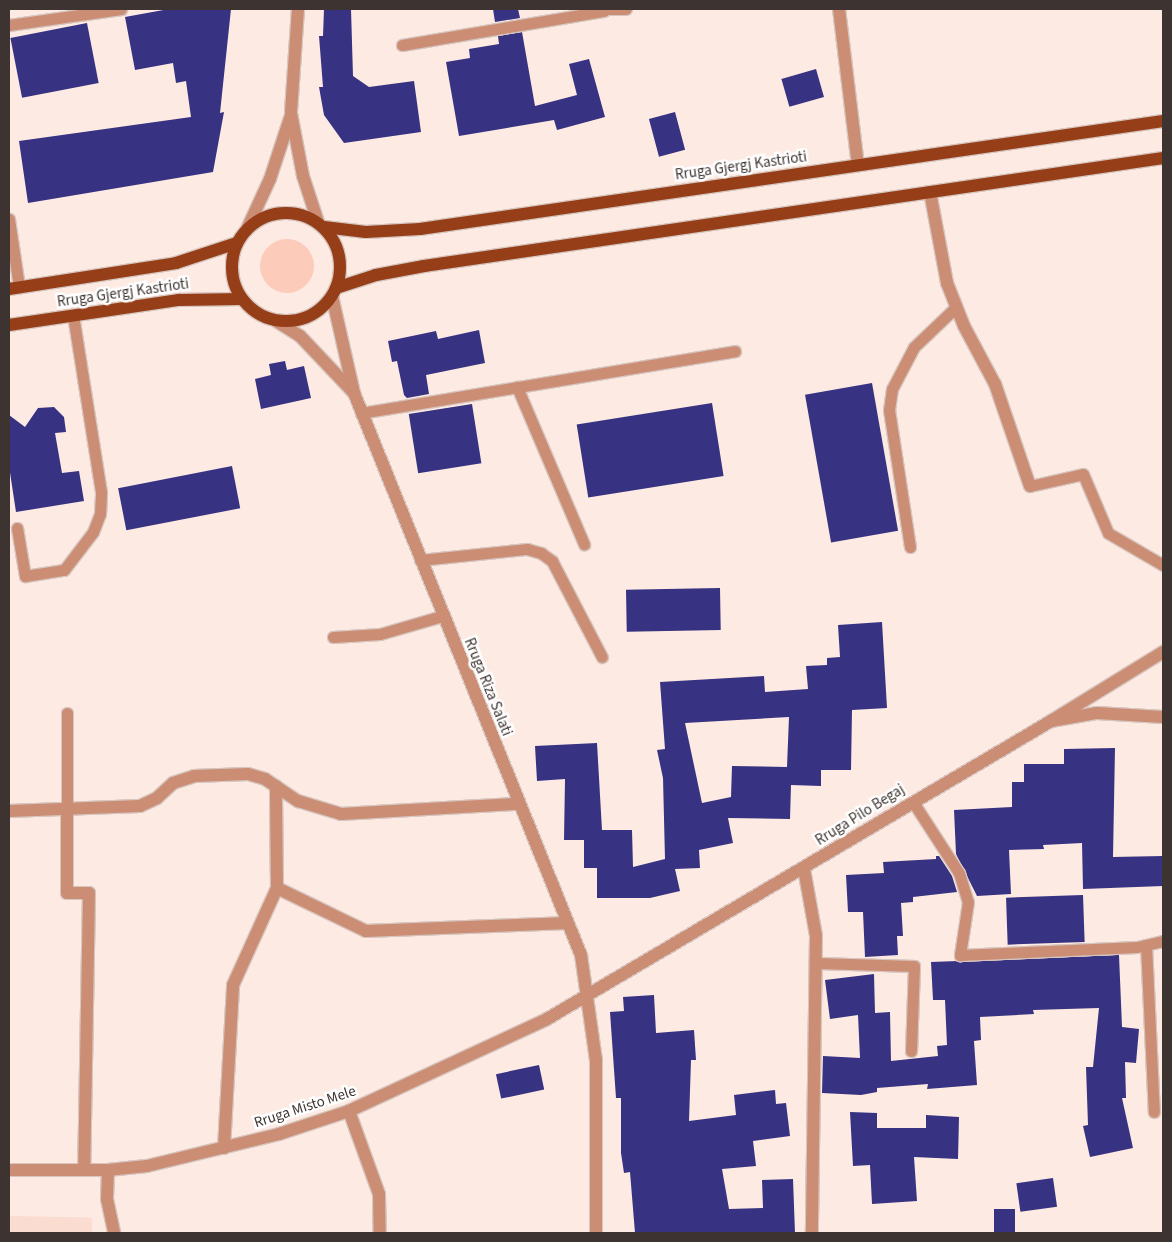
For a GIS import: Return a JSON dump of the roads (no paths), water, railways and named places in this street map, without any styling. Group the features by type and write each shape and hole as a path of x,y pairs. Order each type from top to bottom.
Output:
{"main road":[{"name":"Rruga Gjergj Kastrioti","path":"321,225 366,232 420,229 1163,121"},
{"path":"334,292 339,256 334,240 321,225 294,213 281,212 257,221 247,229 236,243 232,272 242,299 251,309 276,321 302,319 314,314 334,292 376,275 424,266 1163,158"},
{"name":"Rruga Gjergj Kastrioti","path":"14,288 176,263 236,243"},
{"name":"Rruga Gjergj Kastrioti","path":"9,325 179,300 242,299"}],"street":[{"path":"247,229 270,179 291,113 298,9"},
{"path":"601,10 626,9"},
{"path":"839,9 858,165"},
{"path":"291,113 303,176 321,225"},
{"path":"930,192 940,255 956,307 995,384 1030,486"},
{"name":"Rruga Riza Salati","path":"334,292 354,393 361,413 517,804 581,955 588,993 598,1094 596,1233"},
{"path":"276,321 306,342 354,393"},
{"path":"1051,721 1163,652"},
{"name":"Rruga Pilo Begaj","path":"588,993 804,869 1051,721 1097,713 1163,717"},
{"path":"9,811 140,806 157,798 173,783 194,776 248,774 276,786 298,801 341,814 517,804"},
{"path":"224,1148 233,985 277,888 276,786"},
{"path":"67,810 68,893 89,893 84,1170"},
{"path":"804,869 814,918 817,963 812,1233"},
{"path":"277,888 366,931 568,923"},
{"name":"Rruga Misto Mele","path":"9,1170 108,1170 147,1166 224,1148 349,1112 497,1045 588,993"},
{"path":"349,1112 379,1194 380,1233"},
{"path":"108,1170 107,1199 114,1233"}],"lane":[{"path":"9,25 121,9"},
{"path":"402,45 601,10"},
{"path":"9,218 14,288"},
{"path":"910,547 890,410 892,389 914,347 956,307"},
{"path":"17,528 25,576 64,570 93,532 100,514 101,492 73,316"},
{"path":"361,413 735,351"},
{"path":"517,387 584,544"},
{"path":"1030,486 1083,474 1108,533 1163,565"},
{"path":"420,560 527,549 541,553 552,562 602,657"},
{"path":"332,637 380,634 442,616"},
{"path":"67,713 67,810"},
{"path":"913,802 945,847 962,883 968,902 960,955 1146,944 1163,941"},
{"path":"1146,944 1154,1112"},
{"path":"817,963 914,966 911,1051"}]}
